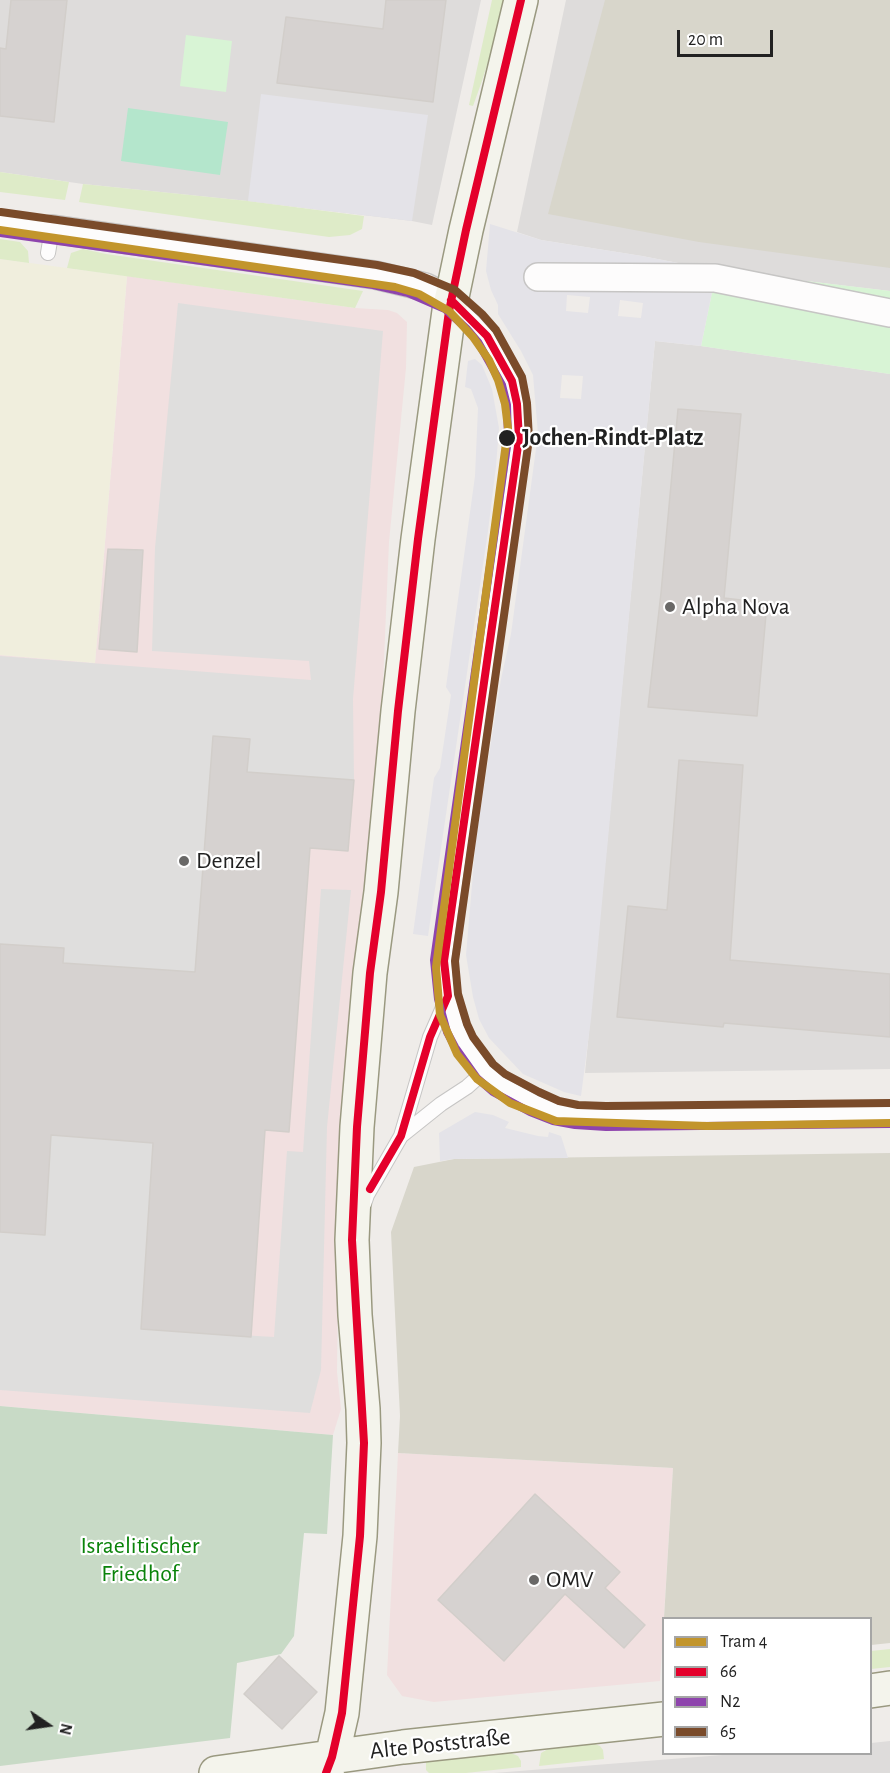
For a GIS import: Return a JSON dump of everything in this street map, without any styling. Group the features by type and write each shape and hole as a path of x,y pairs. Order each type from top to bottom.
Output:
{"main road":[{"path":"329,1765 343,1701 360,1536 363,1409 354,1315 351,1240 357,1127 370,974 381,892 397,720 418,538 451,300 521,0"},
{"path":"872,1691 890,1688"},
{"name":"Alte Poststraße","path":"216,1773 329,1765 662,1719"}],"street":[{"path":"50,241 375,275 425,287 451,300"},
{"path":"538,277 715,278 890,313"}],"lane":[{"path":"0,222 50,241"},
{"path":"451,300 487,336 512,381 517,404 519,440 444,962 448,996 457,1028 464,1042 485,1071 500,1083 534,1102 556,1111 577,1115 606,1117 890,1113"},
{"path":"351,1240 367,1195 401,1136 430,1037 448,996"},
{"path":"401,1136 485,1071"}],"shaded area":[{"path":"0,0 481,0 432,225 248,201 83,184 0,172"},
{"path":"566,0 890,0 890,291 714,270 541,240 517,232"},
{"path":"605,0 890,0 890,268 699,242 548,214"},
{"path":"261,94 428,115 412,221 248,201"},
{"name":"Jochen-Rindt-Platz","path":"490,224 541,240 714,270 715,278 701,346 655,341 591,1019 581,1096 564,1092 523,1074 489,1038 479,1019 466,955 476,838 501,679 511,634 538,434 533,375 498,314 498,305 486,271","holes":["567,295 590,297 588,313 566,311","620,300 643,303 641,318 618,316","562,375 583,376 581,399 560,398"]},
{"path":"0,259 127,276 95,663 0,655"},
{"name":"Denzel","path":"127,276 355,308 388,310 397,313 407,322 406,368 389,542 382,707 340,1128 337,1372 341,1409 333,1435 0,1406 0,655 95,663"},
{"path":"178,303 383,331 353,699 354,780 247,772 195,972 63,963 64,948 0,944 0,656 311,680 309,661 152,651 155,548"},
{"path":"655,341 890,374 890,1069 585,1073"},
{"name":"Jochen-Rindt-Platz","path":"475,359 482,365 492,389 499,428 496,466 428,936 413,934 434,778 440,768 451,695 446,687 475,476 478,408 471,389 465,387 468,361"},
{"path":"321,889 351,890 327,1127 321,1370 310,1413 0,1390 0,1232 45,1235 51,1135 153,1143 141,1329 274,1337 287,1151 303,1152"},
{"path":"475,1112 493,1115 509,1122 505,1128 538,1136 548,1137 549,1132 561,1136 568,1158 440,1161 439,1133"},
{"path":"890,1153 890,1643 872,1645 872,1617 664,1617 673,1468 398,1453 400,1416 391,1232 414,1167 454,1159"},
{"path":"398,1453 673,1468 664,1617 662,1617 660,1681 434,1702 402,1696 387,1675"},
{"path":"890,1741 890,1773 494,1773 722,1755 872,1755 872,1743"}],"green space":[{"path":"492,0 507,0 473,106 469,105"},
{"path":"186,35 232,41 226,92 180,86"},
{"path":"128,108 228,122 220,175 121,161"},
{"path":"0,172 69,182 65,200 0,192"},
{"path":"83,184 364,216 362,229 350,235 329,237 79,202"},
{"path":"0,239 20,242 28,251 29,263 0,259"},
{"path":"83,249 363,291 355,308 67,268 71,253"},
{"path":"714,270 890,291 890,374 701,346 715,278"},
{"name":"Israelitischer Friedhof","path":"0,1406 333,1435 327,1534 304,1533 294,1636 281,1654 237,1663 230,1738 0,1766"},
{"path":"890,1649 890,1667 872,1669 872,1651"},
{"path":"595,1744 603,1750 604,1759 539,1766 541,1753 548,1749"},
{"path":"511,1753 518,1756 521,1767 466,1773 429,1773 426,1770 426,1761"}],"building":[{"path":"11,0 67,0 54,122 0,116 0,48 6,49"},
{"path":"386,0 446,0 433,102 277,83 286,17 383,29"},
{"path":"678,409 741,414 724,598 767,603 757,716 648,707"},
{"path":"108,549 143,550 137,652 99,649"},
{"path":"213,736 250,739 247,772 354,780 348,851 310,848 289,1132 265,1130 251,1337 141,1329 153,1143 51,1135 45,1235 0,1232 0,944 64,948 63,963 195,972"},
{"path":"679,760 743,765 730,960 890,974 890,1037 724,1023 723,1027 617,1017 628,906 667,910"},
{"name":"OMV","path":"535,1494 620,1572 605,1588 645,1625 624,1648 565,1594 504,1661 438,1600"},
{"path":"279,1656 317,1692 282,1729 244,1694"}],"tram line":[{"name":"4","path":"0,230 395,287 419,294 449,311 473,337 489,360 505,404 508,428 436,967 440,1015 457,1054 477,1079 510,1103 556,1121 707,1126 890,1123"}],"transit line":[{"name":"66","path":"326,1773 342,1713 360,1536 364,1443 352,1240 357,1127 370,973 381,892 398,711 418,539 449,311 521,0"},
{"name":"65","path":"1,212 377,265 414,273 455,290 482,314 496,330 522,377 527,403 529,439 455,961 458,994 473,1037 493,1064 505,1074 559,1101 578,1105 890,1103"},
{"name":"N2","path":"0,233 373,285 408,293 445,309 467,329 478,342 502,385 507,405 508,439 434,960 438,999 447,1032 477,1078 493,1092 530,1112 553,1121 606,1127 890,1124"},
{"name":"66","path":"370,1189 401,1136 430,1037 448,996 444,961 519,439 517,404 512,381 487,336 451,300"}],"place":[{"name":"Jochen-Rindt-Platz","path":"507,438"},
{"name":"Alpha Nova","path":"670,607"},
{"name":"Denzel","path":"184,861"},
{"name":"OMV","path":"534,1580"}]}
